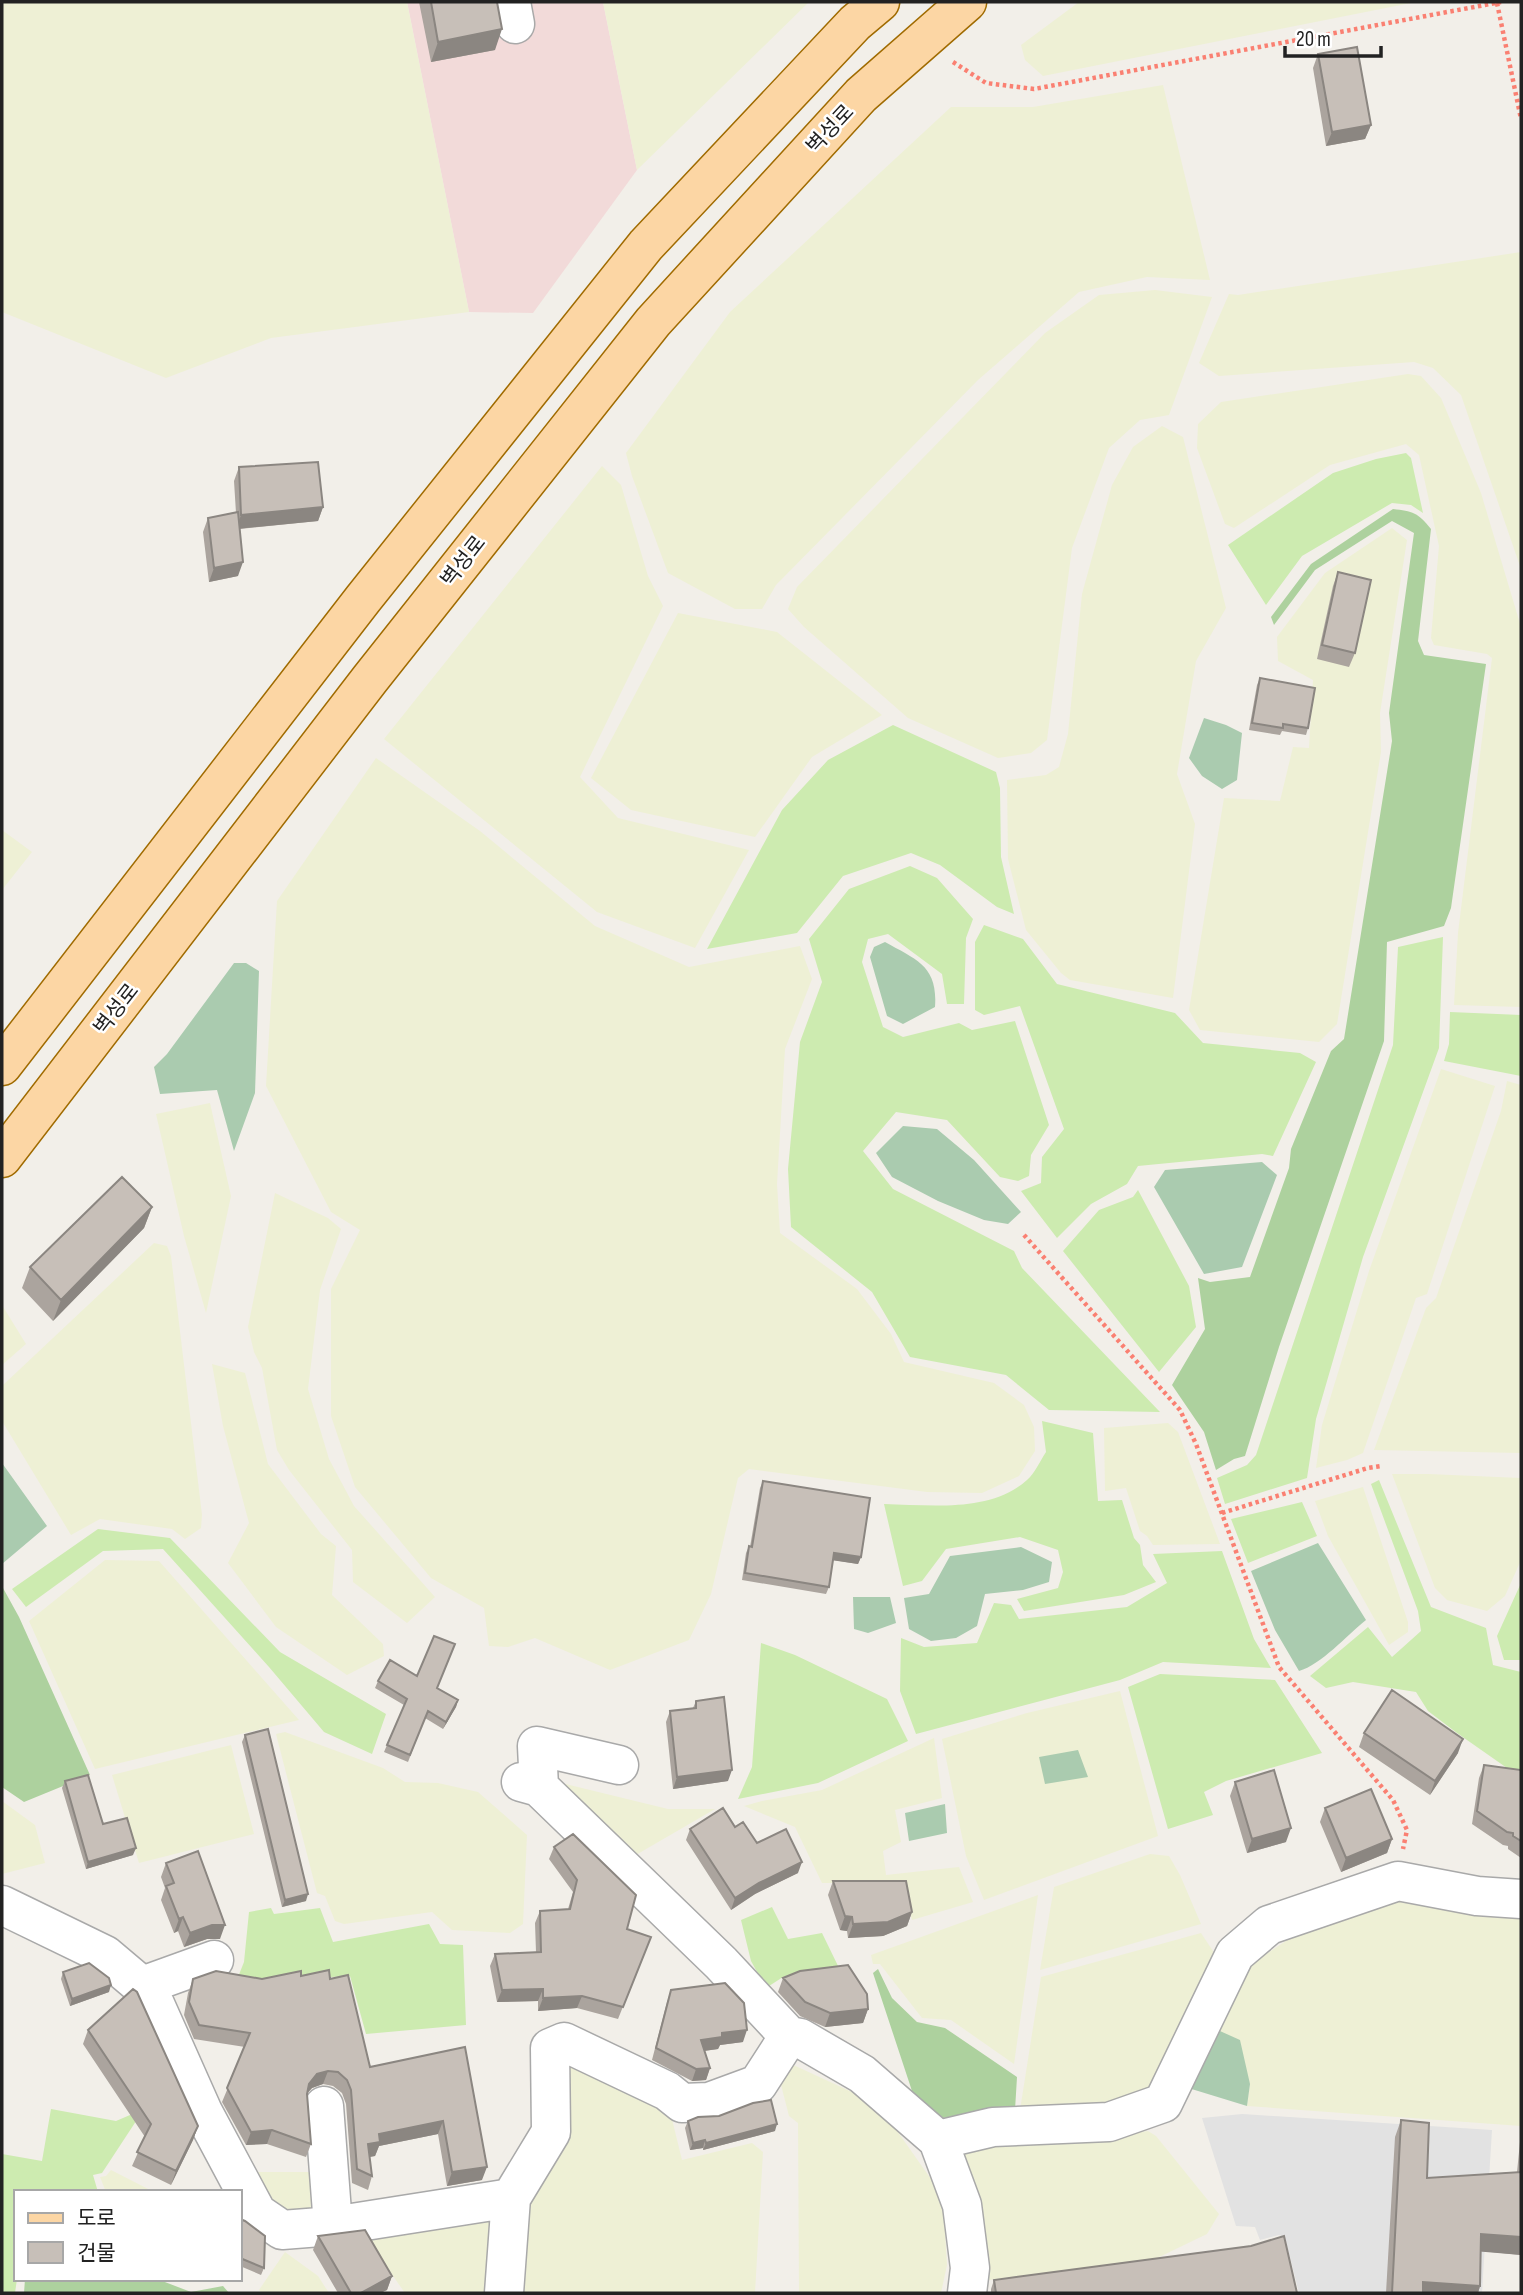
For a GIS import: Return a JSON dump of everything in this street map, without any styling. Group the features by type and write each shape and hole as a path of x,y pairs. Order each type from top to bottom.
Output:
{"main road":[{"path":"2,1066 363,599 646,244 855,23 880,2"},
{"name":"벽성로","path":"2,1157 370,679 653,322 861,96 967,2"}],"street":[{"path":"619,1765 537,1746 530,1784 721,1963 789,2036 800,2038 862,2074 938,2140 962,2205 970,2268 967,2293"},
{"path":"938,2140 993,2127 1109,2122 1163,2103 1234,1954 1269,1925 1398,1881 1477,1896 1521,1899"},
{"path":"2,1905 105,1955 150,1993 203,2112 257,2213 282,2230 333,2226 511,2198"},
{"path":"142,1986 214,1960"},
{"path":"504,2293 511,2198 551,2132 550,2049 564,2042 667,2091 682,2104 709,2102 758,2084 789,2036"},
{"path":"324,2106 333,2226"}],"path":[{"path":"922,41 986,83 1034,89 1499,2 1521,119"},
{"path":"1024,1235 1180,1410 1196,1444 1279,1667 1393,1800 1406,1830 1398,1881"},
{"path":"1222,1513 1381,1466"}],"shaded area":[{"path":"407,2 603,2 637,170 533,313 469,312"},
{"path":"1242,2114 1492,2130 1482,2293 1299,2293 1285,2238 1279,2235 1260,2240 1255,2227 1236,2226 1202,2118"}],"green space":[{"path":"2,2 407,2 469,312 271,338 166,378 2,312"},
{"path":"603,2 809,2 637,170"},
{"path":"1079,2 1416,2 1043,76 1025,60 1021,45"},
{"path":"1163,85 1210,280 1147,277 1079,292 978,380 776,585 762,609 735,609 668,573 626,453 730,312 951,107 1033,107"},
{"path":"1521,252 1521,569 1461,395 1433,368 1414,362 1219,376 1199,363 1229,294 1238,295"},
{"path":"1155,290 1212,297 1169,415 1140,420 1109,448 1072,548 1047,740 1031,753 998,758 908,718 804,627 788,609 797,587 1045,333 1099,295"},
{"path":"1408,374 1421,376 1441,398 1481,493 1521,627 1521,1007 1454,1005 1458,933 1492,658 1487,654 1434,645 1431,638 1439,546 1419,455 1406,444 1330,465 1234,528 1225,524 1197,448 1198,424 1221,402"},
{"path":"1162,426 1183,437 1226,608 1196,661 1177,774 1195,824 1173,998 1070,980 1061,973 1026,930 1008,859 1007,780 1046,775 1059,767 1068,734 1082,594 1112,485 1133,447"},
{"path":"1406,453 1411,458 1423,513 1411,505 1392,503 1302,556 1266,605 1228,545 1333,473 1376,459"},
{"path":"602,466 621,485 648,576 663,606 580,777 618,818 749,850 695,948 597,912 384,739"},
{"path":"1393,509 1415,514 1431,529 1418,641 1424,655 1486,664 1451,908 1444,926 1387,942 1384,1041 1279,1347 1245,1456 1216,1470 1204,1432 1172,1385 1205,1329 1198,1278 1210,1282 1250,1277 1289,1168 1291,1149 1331,1051 1344,1039 1392,741 1389,713 1414,533 1392,521 1315,570 1274,625 1271,617 1311,564"},
{"path":"1392,528 1407,540 1380,713 1381,752 1337,1024 1319,1042 1200,1030 1189,1010 1224,798 1280,801 1293,747 1309,748 1313,680 1278,661 1277,637 1325,573"},
{"path":"678,613 777,632 882,715 812,757 755,837 631,810 591,778"},
{"path":"1204,718 1242,733 1237,780 1222,789 1202,776 1189,758"},
{"path":"893,725 996,772 1000,788 1001,857 1014,914 997,907 940,865 911,853 843,876 797,933 707,949 782,810 828,760"},
{"path":"376,758 480,831 595,926 689,967 800,946 812,979 785,1049 777,1184 780,1233 857,1289 891,1334 904,1362 994,1383 1024,1405 1034,1427 1035,1451 1019,1476 982,1493 927,1492 749,1469 738,1478 711,1594 689,1640 610,1670 535,1638 508,1647 489,1646 484,1608 431,1578 355,1487 331,1416 331,1289 360,1230 331,1212 266,1086 277,901"},
{"path":"2,830 32,852 2,890"},
{"path":"910,866 937,878 973,919 966,938 964,1004 947,1004 942,974 888,934 868,939 862,962 883,1027 903,1037 959,1023 972,1030 1015,1021 1049,1125 1031,1155 1029,1176 1018,1181 1000,1177 947,1120 896,1112 863,1151 893,1189 1014,1251 1022,1268 1160,1412 1049,1410 1006,1375 910,1357 872,1292 791,1227 788,1169 800,1042 822,982 809,939 849,889"},
{"path":"984,925 1023,939 1057,984 1175,1013 1203,1043 1300,1053 1316,1062 1273,1156 1262,1154 1138,1166 1127,1184 1091,1204 1057,1238 1021,1191 1041,1183 1042,1157 1064,1129 1020,1006 984,1015 975,1010 975,942"},
{"path":"1443,937 1439,1048 1363,1257 1316,1419 1307,1478 1225,1504 1217,1478 1247,1465 1256,1455 1393,1045 1398,947"},
{"path":"885,942 916,960 929,973 933,982 935,1007 903,1024 887,1016 870,957 874,947"},
{"path":"234,963 246,963 259,971 255,1093 234,1151 217,1090 160,1094 154,1067 167,1054"},
{"path":"1450,1012 1521,1015 1521,1076 1444,1061 1449,1044"},
{"path":"1441,1069 1495,1086 1427,1294 1416,1298 1363,1453 1316,1468 1322,1425 1369,1271"},
{"path":"1507,1081 1521,1085 1521,1453 1374,1450 1426,1308 1436,1298 1501,1111"},
{"path":"210,1103 231,1196 206,1313 184,1236 156,1114"},
{"path":"903,1126 937,1129 974,1160 1021,1212 1008,1224 984,1220 938,1201 892,1177 876,1153"},
{"path":"1262,1162 1277,1175 1242,1267 1204,1274 1154,1187 1165,1170"},
{"path":"1138,1190 1189,1286 1196,1327 1159,1372 1063,1251 1099,1210 1133,1197"},
{"path":"275,1193 328,1218 341,1229 320,1290 308,1389 329,1459 354,1506 435,1597 407,1623 353,1582 352,1550 289,1470 277,1450 262,1368 254,1352 248,1327"},
{"path":"154,1243 167,1246 171,1256 202,1515 201,1528 185,1539 172,1529 100,1519 71,1535 2,1421 2,1386"},
{"path":"2,1305 26,1344 2,1365"},
{"path":"212,1364 245,1373 268,1464 321,1534 336,1546 332,1595 383,1644 384,1656 347,1675 276,1627 228,1563 249,1523 223,1426"},
{"path":"1042,1421 1093,1433 1098,1501 1122,1500 1134,1538 1140,1545 1143,1565 1156,1582 1124,1595 1024,1611 1017,1599 1058,1588 1063,1572 1058,1550 1020,1537 946,1549 922,1581 903,1586 884,1504 959,1505 996,1498 1012,1491 1030,1477 1046,1452"},
{"path":"1168,1423 1178,1432 1220,1544 1153,1545 1140,1531 1126,1488 1105,1491 1104,1428"},
{"path":"2,1463 47,1526 2,1564"},
{"path":"1392,1474 1521,1478 1521,1560 1505,1596 1487,1611 1447,1600 1435,1588"},
{"path":"1379,1480 1431,1607 1486,1628 1493,1665 1521,1672 1521,1772 1507,1768 1428,1711 1416,1692 1353,1682 1326,1688 1310,1676 1368,1627 1392,1657 1421,1631 1418,1611 1371,1484"},
{"path":"1363,1487 1408,1622 1408,1632 1389,1645 1328,1536 1315,1501"},
{"path":"1302,1502 1317,1536 1248,1563 1231,1519"},
{"path":"98,1529 170,1538 280,1652 386,1714 372,1754 324,1732 163,1549 103,1551 26,1607 12,1589"},
{"path":"1318,1543 1366,1620 1316,1663 1299,1671 1275,1630 1251,1571"},
{"path":"1021,1547 1052,1562 1049,1582 1023,1590 985,1594 977,1626 956,1638 931,1641 909,1629 904,1598 929,1594 950,1556"},
{"path":"1222,1551 1254,1639 1271,1668 1163,1662 1120,1680 916,1734 900,1691 901,1638 924,1647 977,1643 994,1603 1011,1605 1019,1619 1127,1607 1167,1583 1153,1554"},
{"path":"105,1560 159,1561 299,1720 95,1769 29,1621"},
{"path":"1521,1583 1521,1660 1504,1660 1497,1636"},
{"path":"3,1588 19,1617 90,1775 24,1802 2,1787"},
{"path":"853,1597 890,1597 896,1623 868,1633 854,1629"},
{"path":"761,1643 795,1655 887,1699 908,1741 818,1783 738,1799 752,1767"},
{"path":"1160,1674 1275,1680 1322,1753 1226,1781 1204,1792 1213,1815 1168,1829 1128,1687"},
{"path":"1120,1691 1158,1836 984,1900 966,1856 942,1739 1027,1713"},
{"path":"285,1732 383,1768 405,1782 438,1783 478,1792 527,1835 523,1924 510,1933 452,1930 432,1912 344,1924 335,1921 325,1896 317,1893 276,1734"},
{"path":"934,1738 942,1798 895,1810 901,1842 883,1851 886,1875 959,1867 973,1902 912,1920 902,1883 822,1883 795,1827 744,1806 822,1790"},
{"path":"231,1745 254,1834 139,1863 112,1775"},
{"path":"1078,1750 1088,1777 1045,1784 1039,1757"},
{"path":"545,1779 668,1809 715,1809 629,1859"},
{"path":"2,1801 35,1825 45,1863 2,1874"},
{"path":"945,1804 947,1833 909,1841 905,1813"},
{"path":"1150,1854 1169,1856 1201,1924 1040,1970 1054,1887"},
{"path":"1038,1895 1014,2064 951,2020 922,2018 880,1964 873,1964 871,1955"},
{"path":"1383,1900 1521,1911 1521,2126 1247,2106 1250,2084 1211,2027 1242,1970 1316,1921"},
{"path":"772,1907 788,1939 822,1933 840,1970 783,1977 766,1988 751,1961 741,1920"},
{"path":"271,1908 274,1914 320,1908 333,1942 429,1924 440,1944 463,1945 466,2025 366,2034 350,1976 236,1982 244,1962 249,1912"},
{"path":"1201,1933 1217,1957 1164,2073 1138,2099 1105,2110 1020,2110 1041,1977"},
{"path":"878,1969 892,1998 917,2022 945,2028 1017,2077 1015,2110 942,2118 913,2094 873,1973"},
{"path":"1211,2027 1240,2040 1250,2084 1247,2106 1185,2087"},
{"path":"568,2063 669,2107 682,2160 752,2143 763,2152 755,2293 516,2293 521,2208"},
{"path":"789,2063 878,2104 943,2196 947,2265 941,2293 799,2293 798,2123 789,2116 779,2077"},
{"path":"51,2109 116,2121 144,2109 102,2173 93,2175 97,2190 14,2190 14,2281 17,2281 15,2293 2,2293 2,2154 42,2161"},
{"path":"1148,2131 1156,2136 1219,2214 1207,2234 1155,2259 981,2281 952,2148 1096,2139"},
{"path":"111,2170 150,2190 105,2190 100,2177 106,2176"},
{"path":"258,2172 313,2172 330,2214 285,2220 260,2199"},
{"path":"492,2211 492,2293 405,2293 362,2232"},
{"path":"285,2252 318,2276 329,2293 262,2293 259,2290"},
{"path":"25,2281 162,2281 191,2292 223,2286 229,2293 24,2293"}],"building":[{"path":"431,2 497,2 502,29 438,42"},
{"path":"1357,47 1371,125 1332,132 1318,54"},
{"path":"318,462 323,507 241,515 239,467"},
{"path":"238,512 243,562 214,568 208,518"},
{"path":"1338,572 1371,580 1355,653 1322,645"},
{"path":"1260,678 1315,688 1308,728 1283,724 1283,728 1252,723"},
{"path":"122,1177 152,1207 61,1300 30,1267"},
{"path":"763,1481 870,1498 861,1557 834,1553 829,1587 745,1573"},
{"path":"434,1636 455,1644 437,1688 458,1700 446,1722 428,1711 410,1755 387,1745 407,1699 378,1681 390,1660 417,1676"},
{"path":"1392,1690 1463,1739 1435,1781 1364,1733"},
{"path":"724,1697 732,1770 677,1777 670,1711 696,1708 696,1701"},
{"path":"268,1729 308,1894 285,1900 245,1735"},
{"path":"1484,1765 1521,1770 1521,1841 1513,1836 1513,1833 1507,1832 1477,1811"},
{"path":"1274,1770 1291,1828 1252,1839 1235,1782"},
{"path":"88,1775 103,1824 127,1818 136,1848 88,1862 65,1781"},
{"path":"1371,1789 1392,1839 1346,1858 1325,1808"},
{"path":"723,1808 735,1827 743,1822 757,1843 786,1829 802,1862 735,1898 690,1829"},
{"path":"573,1834 636,1895 627,1929 651,1937 623,2007 582,1996 543,1998 543,1989 502,1990 495,1954 541,1952 540,1911 570,1909 577,1880 554,1847"},
{"path":"198,1851 225,1925 212,1925 190,1933 183,1917 179,1919 166,1886 174,1883 166,1863"},
{"path":"833,1881 906,1881 912,1912 888,1922 853,1924 852,1917 845,1916"},
{"path":"89,1963 109,1978 111,1985 72,1999 63,1972"},
{"path":"848,1965 867,1994 868,2009 830,2013 805,2002 783,1978 800,1971"},
{"path":"329,1970 330,1979 348,1975 370,2067 465,2047 487,2167 452,2172 443,2121 379,2134 380,2142 368,2144 372,2176 357,2169 351,2090 347,2080 338,2072 317,2074 309,2084 307,2094 311,2144 272,2130 251,2132 227,2088 250,2033 199,2025 189,2002 193,1979 216,1971 262,1979 301,1971 301,1976"},
{"path":"725,1983 744,2003 747,2030 722,2033 722,2037 701,2040 710,2068 696,2069 656,2048 671,1990"},
{"path":"133,1989 137,1992 198,2126 176,2171 137,2152 151,2124 88,2030"},
{"path":"771,2100 777,2124 706,2143 705,2140 693,2143 688,2121 698,2117 719,2116 753,2103"},
{"path":"1401,2120 1429,2123 1427,2178 1521,2172 1521,2237 1481,2234 1480,2286 1423,2282 1423,2293 1392,2293"},
{"path":"242,2220 265,2236 264,2268 242,2259"},
{"path":"365,2230 392,2276 361,2293 351,2293 318,2236"},
{"path":"1284,2236 1297,2293 996,2293 994,2280 1251,2246"}]}
